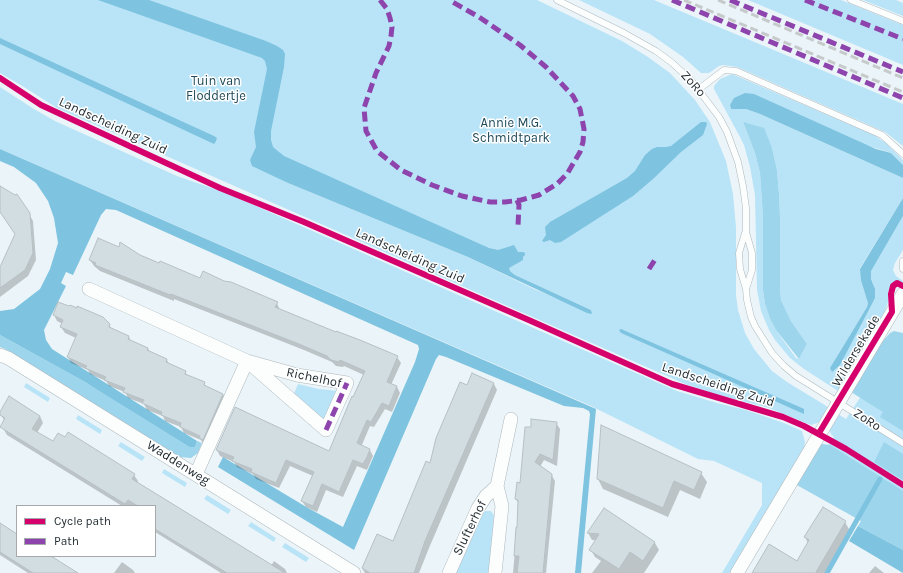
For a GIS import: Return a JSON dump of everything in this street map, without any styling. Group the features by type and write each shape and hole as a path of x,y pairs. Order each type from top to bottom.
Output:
{"street":[{"name":"Richelhof","path":"89,289 247,361 297,375 347,383 326,430 247,361"},
{"name":"Wildersekade","path":"737,573 903,294"},
{"name":"Waddenweg","path":"0,354 354,573"},
{"path":"196,474 247,361"},
{"name":"Slufterhof","path":"495,573 502,506 497,486 511,419"},
{"name":"Slufterhof","path":"449,573 478,508 486,496 497,486"}],"lane":[{"name":"ZoRo","path":"557,0 640,41 671,62 699,89 719,117 727,132 738,162 745,202 746,232 752,253 752,270 746,289"},
{"path":"851,0 903,21"},
{"path":"699,89 724,70 736,71 878,133 889,140 903,154"},
{"name":"ZoRo","path":"746,232 739,253 740,269 746,289 751,317 772,354 796,376 903,443"},
{"path":"903,261 903,269"}],"green space":[{"name":"Annie M.G. Schmidtpark","path":"0,0 537,0 622,41 648,57 670,73 695,100 710,122 726,161 733,194 736,227 736,295 738,310 745,333 754,349 772,371 828,407 820,422 811,425 769,408 715,394 685,384 57,108 0,73","holes":["271,174 510,271 515,275 591,310 592,313 534,289 468,257 288,183"]},
{"path":"579,0 654,0 903,104 903,146 885,132 737,67 723,65 709,73 701,73 683,57 650,34"},
{"path":"748,0 841,0 903,25 903,65"},
{"path":"863,0 896,0 903,3 903,16"},
{"path":"732,74 874,135 886,143 903,160 903,165 891,153 732,102 730,107 731,109 746,109 760,114 903,178 903,198 860,268 868,303 867,307 830,368 875,298 873,283 871,280 871,270 903,216 903,250 895,263 893,270 896,276 903,281 902,283 896,282 891,286 888,292 888,302 885,311 838,391 790,358 775,340 761,311 757,290 755,195 744,145 714,89 714,86 720,79","holes":["743,122 772,148 777,170 779,194 781,300 791,321 807,344 799,359 796,358 776,330 770,319 765,304 763,290 763,218 760,173 755,153"]},
{"path":"0,87 55,121 177,176 226,193 677,391 746,410 802,431 805,442 804,448 731,573 722,573 762,505 762,483 714,461 698,459 591,406 0,149"},
{"path":"903,347 903,532 809,476 834,437 829,429 838,414 846,419 867,387"},
{"path":"26,383 50,398 48,402 24,387"},
{"path":"298,384 319,389 339,391 326,421 293,396"},
{"path":"78,415 102,430 100,434 76,419"},
{"path":"121,442 145,457 142,461 118,446"},
{"path":"164,469 187,483 185,487 162,473"},
{"path":"207,495 231,510 228,514 204,499"},
{"path":"485,511 491,511 494,515 489,573 455,573 478,518"},
{"path":"251,522 276,538 274,542 248,526"},
{"path":"285,543 309,558 306,562 282,547"}],"shaded area":[{"path":"98,0 149,0 277,46 283,50 285,54 284,67 271,131 273,147 284,156 489,248 498,250 514,245 518,252 523,252 525,255 523,260 509,268 510,271 515,275 591,310 592,313 587,313 468,257 288,183 252,166 250,160 256,147 254,132 267,69 265,61 262,58"},
{"path":"0,38 214,136 217,138 216,141 214,144 0,44"},
{"path":"745,93 754,94 876,149 891,153 903,165 903,178 760,114 746,109 731,109 730,105 734,98"},
{"path":"701,122 706,122 707,124 703,135 681,152 633,196 561,242 555,243 550,240 544,242 542,241 546,235 545,227 550,222 627,178 635,171 645,155 652,149 671,146"},
{"path":"743,122 764,128 772,148 777,170 779,194 781,300 791,321 807,344 799,359 776,330 770,319 765,304 763,290 763,218 760,173 755,153"},
{"path":"0,149 596,409 581,573 575,573 590,414 589,411 583,408 564,406 446,357 439,355 436,359 354,550 218,467 223,457 308,508 343,527 415,362 419,349 418,345 116,210 106,209 101,215 73,275 66,272 61,283 66,286 44,330 46,340 52,349 197,441 195,447 190,447 85,382 0,335 0,311 14,309 40,289 50,269 58,243 54,218 48,201 36,183 14,167 0,161"},
{"path":"903,198 903,216 871,271 871,279 875,289 875,298 840,365 832,372 830,368 867,307 868,303 861,280 860,269"},
{"path":"621,329 802,408 804,409 804,414 621,333 619,330"},
{"path":"894,331 903,333 903,431 880,417 883,412 851,392 881,343 890,333"},
{"path":"0,335 85,382 195,447 197,441 202,443 198,453 191,458 179,457 0,347"},
{"path":"884,442 903,454 903,480 874,462"},
{"path":"819,445 830,445 903,491 903,550 858,526 861,521 795,484"},
{"path":"858,526 903,550 903,573 849,541"}],"building":[{"path":"0,186 15,195 17,194 30,213 33,253 25,270 0,288 0,267 15,234 0,212"},
{"path":"98,238 119,247 120,242 140,255 159,263 160,261 200,278 203,271 224,281 231,282 278,302 275,307 398,356 387,382 397,386 389,406 382,403 371,422 367,420 357,443 370,449 367,457 363,464 353,460 339,492 322,484 313,506 301,501 314,472 286,460 276,483 251,472 252,469 232,461 234,457 216,450 235,407 329,451 352,396 353,397 365,371 340,360 339,362 331,360 327,356 299,344 95,265 96,263 89,260"},
{"path":"58,302 77,308 77,306 103,317 110,324 109,327 129,336 128,339 167,359 166,362 186,371 185,374 205,382 204,385 223,394 203,440 199,438 200,436 180,427 181,423 161,415 162,412 142,403 144,400 123,392 125,388 104,380 106,377 85,368 87,366 67,357 77,334 60,327 63,320 53,315"},
{"path":"472,373 494,383 425,541 414,573 370,573 362,568 377,534 393,541 426,461 430,463 436,438 460,382 467,385"},
{"path":"9,396 40,416 32,429 53,441 58,433 65,437 68,432 135,474 132,479 285,573 227,573 156,530 156,505 136,505 128,500 125,504 0,427 5,418 0,415 0,412"},
{"path":"531,419 557,422 553,460 540,454 535,462 552,474 543,573 517,573 519,556 514,556 518,500 515,499 517,482 520,483 525,427 531,427"},
{"path":"601,425 702,472 694,490 674,481 663,508 597,479"},
{"path":"823,507 846,521 816,572 818,573 752,573 769,544 797,561 809,540 804,537"},
{"path":"604,508 655,542 643,561 630,552 619,569 589,550 599,534 587,533"},
{"path":"0,523 16,533 16,557 53,557 78,573 33,573 0,552"}],"waterway":[{"path":"827,573 880,479"}],"railway":[{"path":"684,0 903,92"},
{"path":"718,0 903,78"}],"marked path":[{"path":"380,0 387,9 390,18 392,27 391,36 389,46 376,73 364,108 366,131 377,151 401,170 432,185 462,196 490,202 505,202 521,200 539,195 557,184 567,174 580,152 583,142 584,129 580,109 573,96 546,67 520,45 479,17 449,0"},
{"path":"672,0 903,98"},
{"path":"730,0 903,72"},
{"path":"805,0 903,39"},
{"path":"517,200 519,205 518,226"},
{"path":"649,269 656,258"},
{"path":"326,430 347,383"}],"cycle path":[{"name":"Landscheiding Zuid","path":"0,78 41,105 220,188 304,222 672,384 783,417 804,426 846,449 903,485"},
{"path":"819,433 892,312 891,294 893,286 897,283 903,286"}],"park label":[{"name":"Tuin van Floddertje","path":"216,88"}]}
